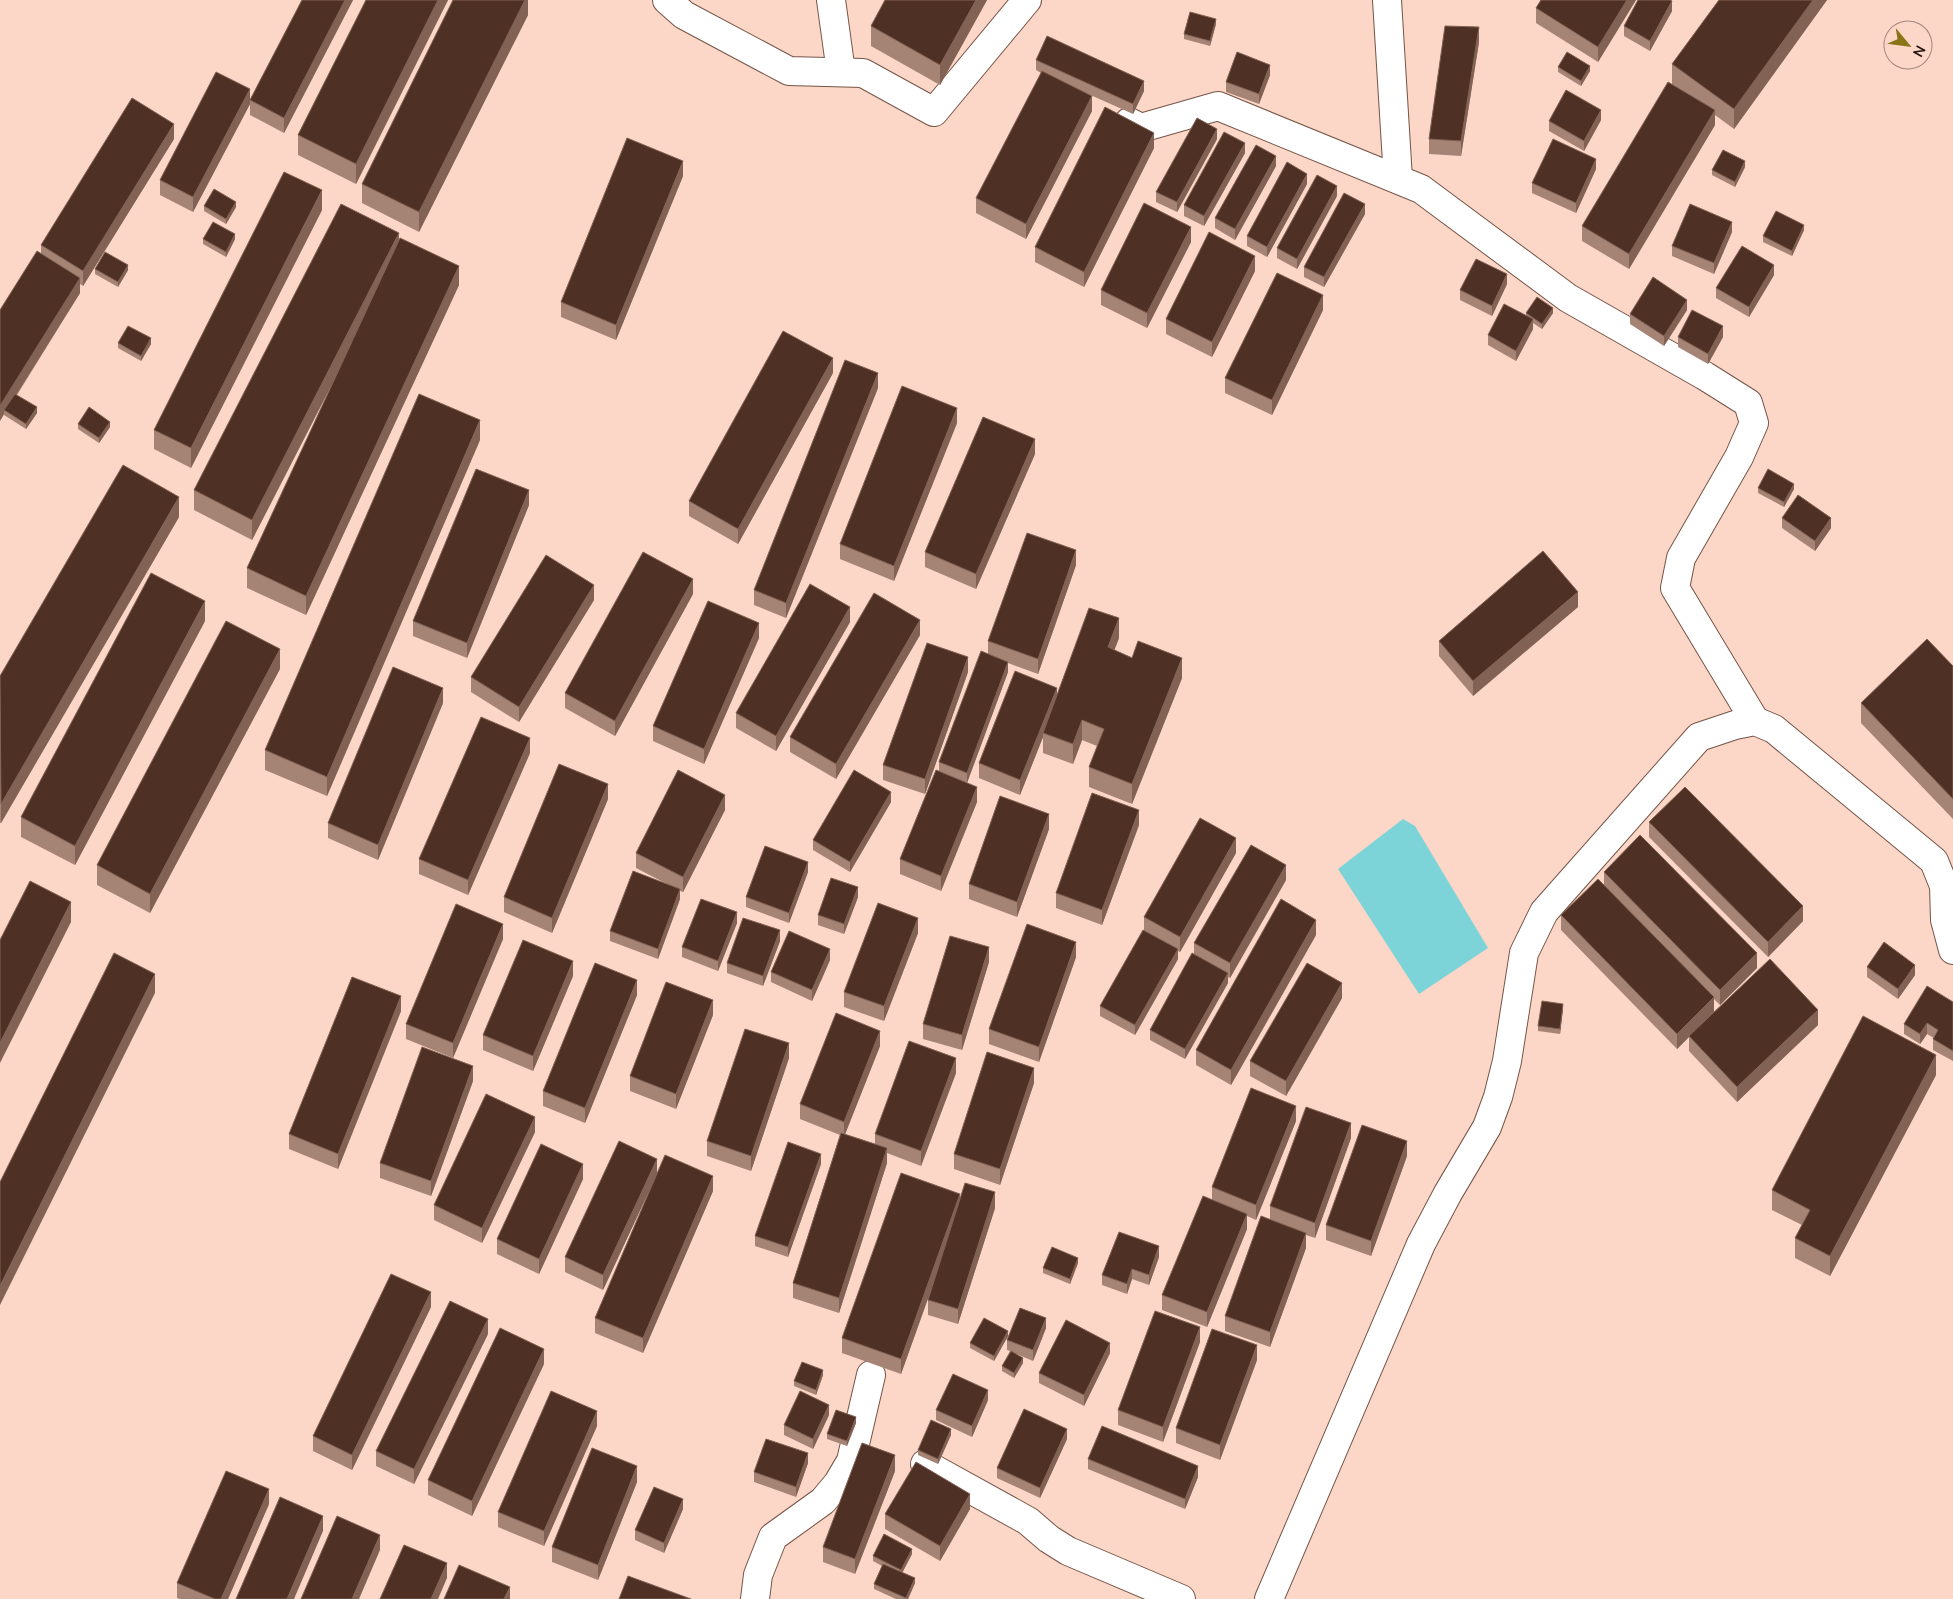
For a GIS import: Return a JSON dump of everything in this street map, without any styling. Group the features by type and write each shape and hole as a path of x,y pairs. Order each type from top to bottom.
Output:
{"street":[{"path":"667,0 684,15 789,71 863,72 934,112 1027,0"},
{"path":"831,0 841,72"},
{"path":"1387,0 1398,179"},
{"path":"1129,122 1141,128 1218,106 1421,189 1568,298 1705,376 1748,403 1754,423 1738,457 1681,558 1675,588 1755,722"},
{"path":"1269,1599 1421,1244 1487,1127 1498,1097 1507,1061 1524,953 1544,912 1699,737 1734,725 1755,722 1774,729 1934,861 1944,886 1945,920 1953,950"},
{"path":"754,1599 758,1575 773,1538 823,1501 838,1483 851,1461 871,1375"},
{"path":"926,1464 1028,1521 1049,1539 1068,1551 1182,1599"}],"water":[{"path":"1403,819 1415,826 1488,948 1419,994 1338,869"}],"building":[{"path":"302,0 345,0 284,118 250,100"},
{"path":"366,0 438,0 356,164 298,135"},
{"path":"453,0 525,0 419,212 362,184"},
{"path":"885,0 976,0 940,65 871,26"},
{"path":"1541,0 1627,0 1598,47 1536,8"},
{"path":"1638,0 1672,1 1650,41 1624,26"},
{"path":"1719,0 1813,0 1734,109 1672,64"},
{"path":"1190,12 1216,19 1210,41 1184,34"},
{"path":"1445,26 1479,27 1461,141 1429,139"},
{"path":"1047,36 1144,81 1133,104 1036,60"},
{"path":"1237,52 1270,65 1259,94 1226,82"},
{"path":"1567,52 1590,66 1581,81 1558,67"},
{"path":"1042,71 1092,96 1026,224 976,198"},
{"path":"216,72 250,89 193,197 160,180"},
{"path":"1668,82 1715,110 1629,254 1582,226"},
{"path":"1566,90 1601,110 1584,141 1549,121"},
{"path":"132,98 174,124 83,271 41,245"},
{"path":"1105,107 1154,133 1084,272 1035,247"},
{"path":"1197,118 1217,129 1177,202 1156,192"},
{"path":"1224,132 1245,143 1204,216 1184,205"},
{"path":"627,138 683,161 616,325 561,302"},
{"path":"1553,139 1596,159 1576,203 1532,183"},
{"path":"1256,145 1276,156 1235,229 1215,218"},
{"path":"1723,150 1745,161 1735,182 1712,170"},
{"path":"1287,162 1307,174 1267,247 1247,236"},
{"path":"284,172 322,190 191,448 154,430"},
{"path":"1317,175 1337,186 1297,259 1277,248"},
{"path":"214,189 236,202 226,219 204,206"},
{"path":"1344,193 1365,204 1324,277 1304,267"},
{"path":"1144,203 1191,227 1147,313 1101,290"},
{"path":"341,204 399,233 252,520 194,490"},
{"path":"1690,204 1732,222 1714,263 1672,246"},
{"path":"1776,211 1804,225 1792,251 1763,236"},
{"path":"213,222 235,234 226,252 203,239"},
{"path":"1209,232 1255,256 1212,342 1166,319"},
{"path":"400,238 459,266 306,596 247,568"},
{"path":"1742,246 1774,265 1749,307 1716,288"},
{"path":"37,251 80,278 0,406 0,310"},
{"path":"105,252 128,265 118,282 95,269"},
{"path":"1476,259 1507,274 1492,306 1460,290"},
{"path":"1277,273 1323,295 1272,400 1225,378"},
{"path":"1653,277 1687,300 1664,336 1630,314"},
{"path":"1537,297 1553,308 1542,324 1526,313"},
{"path":"1504,304 1533,319 1516,351 1488,335"},
{"path":"1692,310 1723,326 1708,354 1678,337"},
{"path":"128,326 151,338 141,356 118,343"},
{"path":"783,331 833,358 738,529 689,501"},
{"path":"845,360 878,373 786,603 754,590"},
{"path":"902,386 957,408 894,566 840,544"},
{"path":"15,394 37,407 26,424 4,410"},
{"path":"419,394 480,420 327,777 265,750"},
{"path":"89,407 110,422 99,438 78,424"},
{"path":"983,417 1035,439 976,574 925,552"},
{"path":"123,465 179,497 1,804 0,676"},
{"path":"476,469 529,490 467,643 413,621"},
{"path":"1768,469 1794,484 1784,502 1758,488"},
{"path":"1798,495 1831,518 1815,541 1782,518"},
{"path":"1027,533 1076,550 1038,659 988,641"},
{"path":"1543,551 1578,592 1473,681 1439,641"},
{"path":"643,552 693,579 615,721 565,693"},
{"path":"546,555 594,585 519,707 471,677"},
{"path":"151,573 205,601 75,846 21,817"},
{"path":"810,584 850,607 776,736 736,713"},
{"path":"874,593 920,620 836,764 790,737"},
{"path":"708,601 759,623 704,749 653,726"},
{"path":"1089,608 1119,618 1108,647 1132,658 1138,641 1182,658 1132,784 1089,767 1104,729 1082,720 1073,744 1043,733"},
{"path":"226,621 280,649 150,894 97,865"},
{"path":"1927,639 1953,666 1953,799 1861,703"},
{"path":"927,643 968,657 925,779 883,765"},
{"path":"981,651 1008,662 967,773 939,762"},
{"path":"393,667 443,688 378,845 328,823"},
{"path":"1015,671 1057,688 1020,780 979,763"},
{"path":"481,717 530,738 468,880 419,859"},
{"path":"559,764 608,784 552,918 504,897"},
{"path":"678,770 725,795 683,877 636,853"},
{"path":"854,770 891,792 850,862 813,840"},
{"path":"936,770 977,787 941,876 900,859"},
{"path":"1685,787 1803,906 1768,942 1649,822"},
{"path":"1092,793 1139,810 1102,910 1056,893"},
{"path":"1000,796 1049,814 1017,902 969,884"},
{"path":"1200,818 1236,838 1180,937 1144,917"},
{"path":"1640,835 1757,953 1720,990 1604,872"},
{"path":"1251,845 1286,865 1230,963 1194,943"},
{"path":"765,846 808,862 789,913 746,897"},
{"path":"633,871 680,889 658,949 610,931"},
{"path":"831,878 858,887 844,924 818,915"},
{"path":"1598,879 1714,997 1677,1034 1561,915"},
{"path":"30,881 71,902 0,1043 0,940"},
{"path":"701,899 737,912 718,961 682,947"},
{"path":"1281,899 1316,920 1231,1070 1196,1050"},
{"path":"878,903 918,918 884,1006 844,992"},
{"path":"456,904 503,924 453,1043 406,1024"},
{"path":"743,918 780,930 763,976 727,963"},
{"path":"1027,924 1076,942 1039,1047 989,1029"},
{"path":"1143,930 1178,949 1135,1025 1100,1006"},
{"path":"789,931 830,949 812,990 771,972"},
{"path":"950,936 989,947 962,1035 923,1024"},
{"path":"523,940 573,961 533,1056 483,1035"},
{"path":"1884,942 1915,965 1898,989 1867,967"},
{"path":"114,953 155,974 0,1286 0,1182"},
{"path":"1192,953 1228,973 1185,1049 1150,1030"},
{"path":"1770,959 1818,1010 1737,1087 1689,1036"},
{"path":"595,963 637,980 585,1108 543,1091"},
{"path":"1307,963 1342,983 1286,1081 1250,1061"},
{"path":"352,977 401,996 338,1154 289,1134"},
{"path":"666,982 713,1000 676,1094 630,1076"},
{"path":"1927,986 1953,1002 1953,1051 1933,1039 1938,1030 1927,1023 1920,1034 1904,1024"},
{"path":"1542,1001 1563,1004 1560,1029 1538,1026"},
{"path":"836,1013 880,1031 844,1122 800,1104"},
{"path":"1863,1016 1936,1055 1830,1256 1795,1238 1810,1210 1772,1190"},
{"path":"745,1029 789,1043 751,1156 707,1141"},
{"path":"909,1041 956,1058 921,1151 875,1134"},
{"path":"422,1047 473,1066 431,1181 380,1163"},
{"path":"987,1052 1034,1068 1000,1169 954,1154"},
{"path":"1251,1088 1296,1106 1256,1205 1212,1187"},
{"path":"486,1094 535,1117 482,1228 434,1205"},
{"path":"1306,1107 1351,1123 1315,1223 1270,1206"},
{"path":"1362,1125 1407,1141 1371,1241 1326,1225"},
{"path":"841,1133 887,1148 839,1298 793,1283"},
{"path":"619,1141 657,1159 603,1275 565,1257"},
{"path":"788,1142 821,1154 788,1247 755,1236"},
{"path":"541,1144 583,1164 539,1259 497,1239"},
{"path":"665,1155 713,1176 643,1338 595,1318"},
{"path":"901,1173 960,1194 901,1359 842,1338"},
{"path":"965,1183 995,1192 958,1309 928,1300"},
{"path":"1203,1196 1247,1214 1207,1312 1162,1295"},
{"path":"1261,1216 1306,1233 1270,1332 1225,1316"},
{"path":"1119,1232 1159,1246 1149,1275 1132,1269 1127,1284 1102,1275"},
{"path":"1052,1247 1078,1258 1070,1279 1043,1268"},
{"path":"391,1274 431,1292 352,1455 313,1436"},
{"path":"450,1301 488,1319 414,1469 376,1451"},
{"path":"1020,1308 1046,1318 1033,1350 1007,1340"},
{"path":"1155,1311 1200,1327 1163,1427 1118,1410"},
{"path":"984,1318 1008,1331 994,1356 970,1343"},
{"path":"1066,1320 1110,1343 1084,1395 1039,1373"},
{"path":"500,1328 544,1349 472,1501 428,1480"},
{"path":"1212,1329 1257,1345 1220,1445 1176,1428"},
{"path":"1011,1351 1023,1358 1014,1373 1002,1366"},
{"path":"802,1362 823,1370 816,1390 794,1381"},
{"path":"953,1374 988,1390 972,1426 936,1410"},
{"path":"551,1391 597,1411 544,1531 498,1512"},
{"path":"800,1391 829,1405 813,1439 784,1425"},
{"path":"1024,1409 1067,1429 1040,1488 997,1468"},
{"path":"836,1410 856,1417 847,1441 827,1434"},
{"path":"931,1420 951,1429 938,1459 918,1450"},
{"path":"1102,1426 1198,1466 1185,1499 1088,1459"},
{"path":"766,1439 808,1453 796,1487 754,1472"},
{"path":"862,1443 895,1455 855,1559 823,1547"},
{"path":"592,1448 637,1466 598,1565 552,1547"},
{"path":"916,1462 970,1494 940,1546 885,1514"},
{"path":"226,1471 269,1489 221,1599 215,1599 177,1583"},
{"path":"654,1487 683,1499 664,1543 635,1530"},
{"path":"280,1497 323,1516 287,1599 236,1599"},
{"path":"337,1516 380,1535 352,1599 301,1599"},
{"path":"884,1534 912,1549 901,1570 873,1556"},
{"path":"404,1545 447,1563 431,1599 380,1599"},
{"path":"883,1564 915,1578 906,1598 874,1584"},
{"path":"459,1565 510,1587 504,1599 444,1599"},
{"path":"628,1576 691,1599 619,1599"}]}
